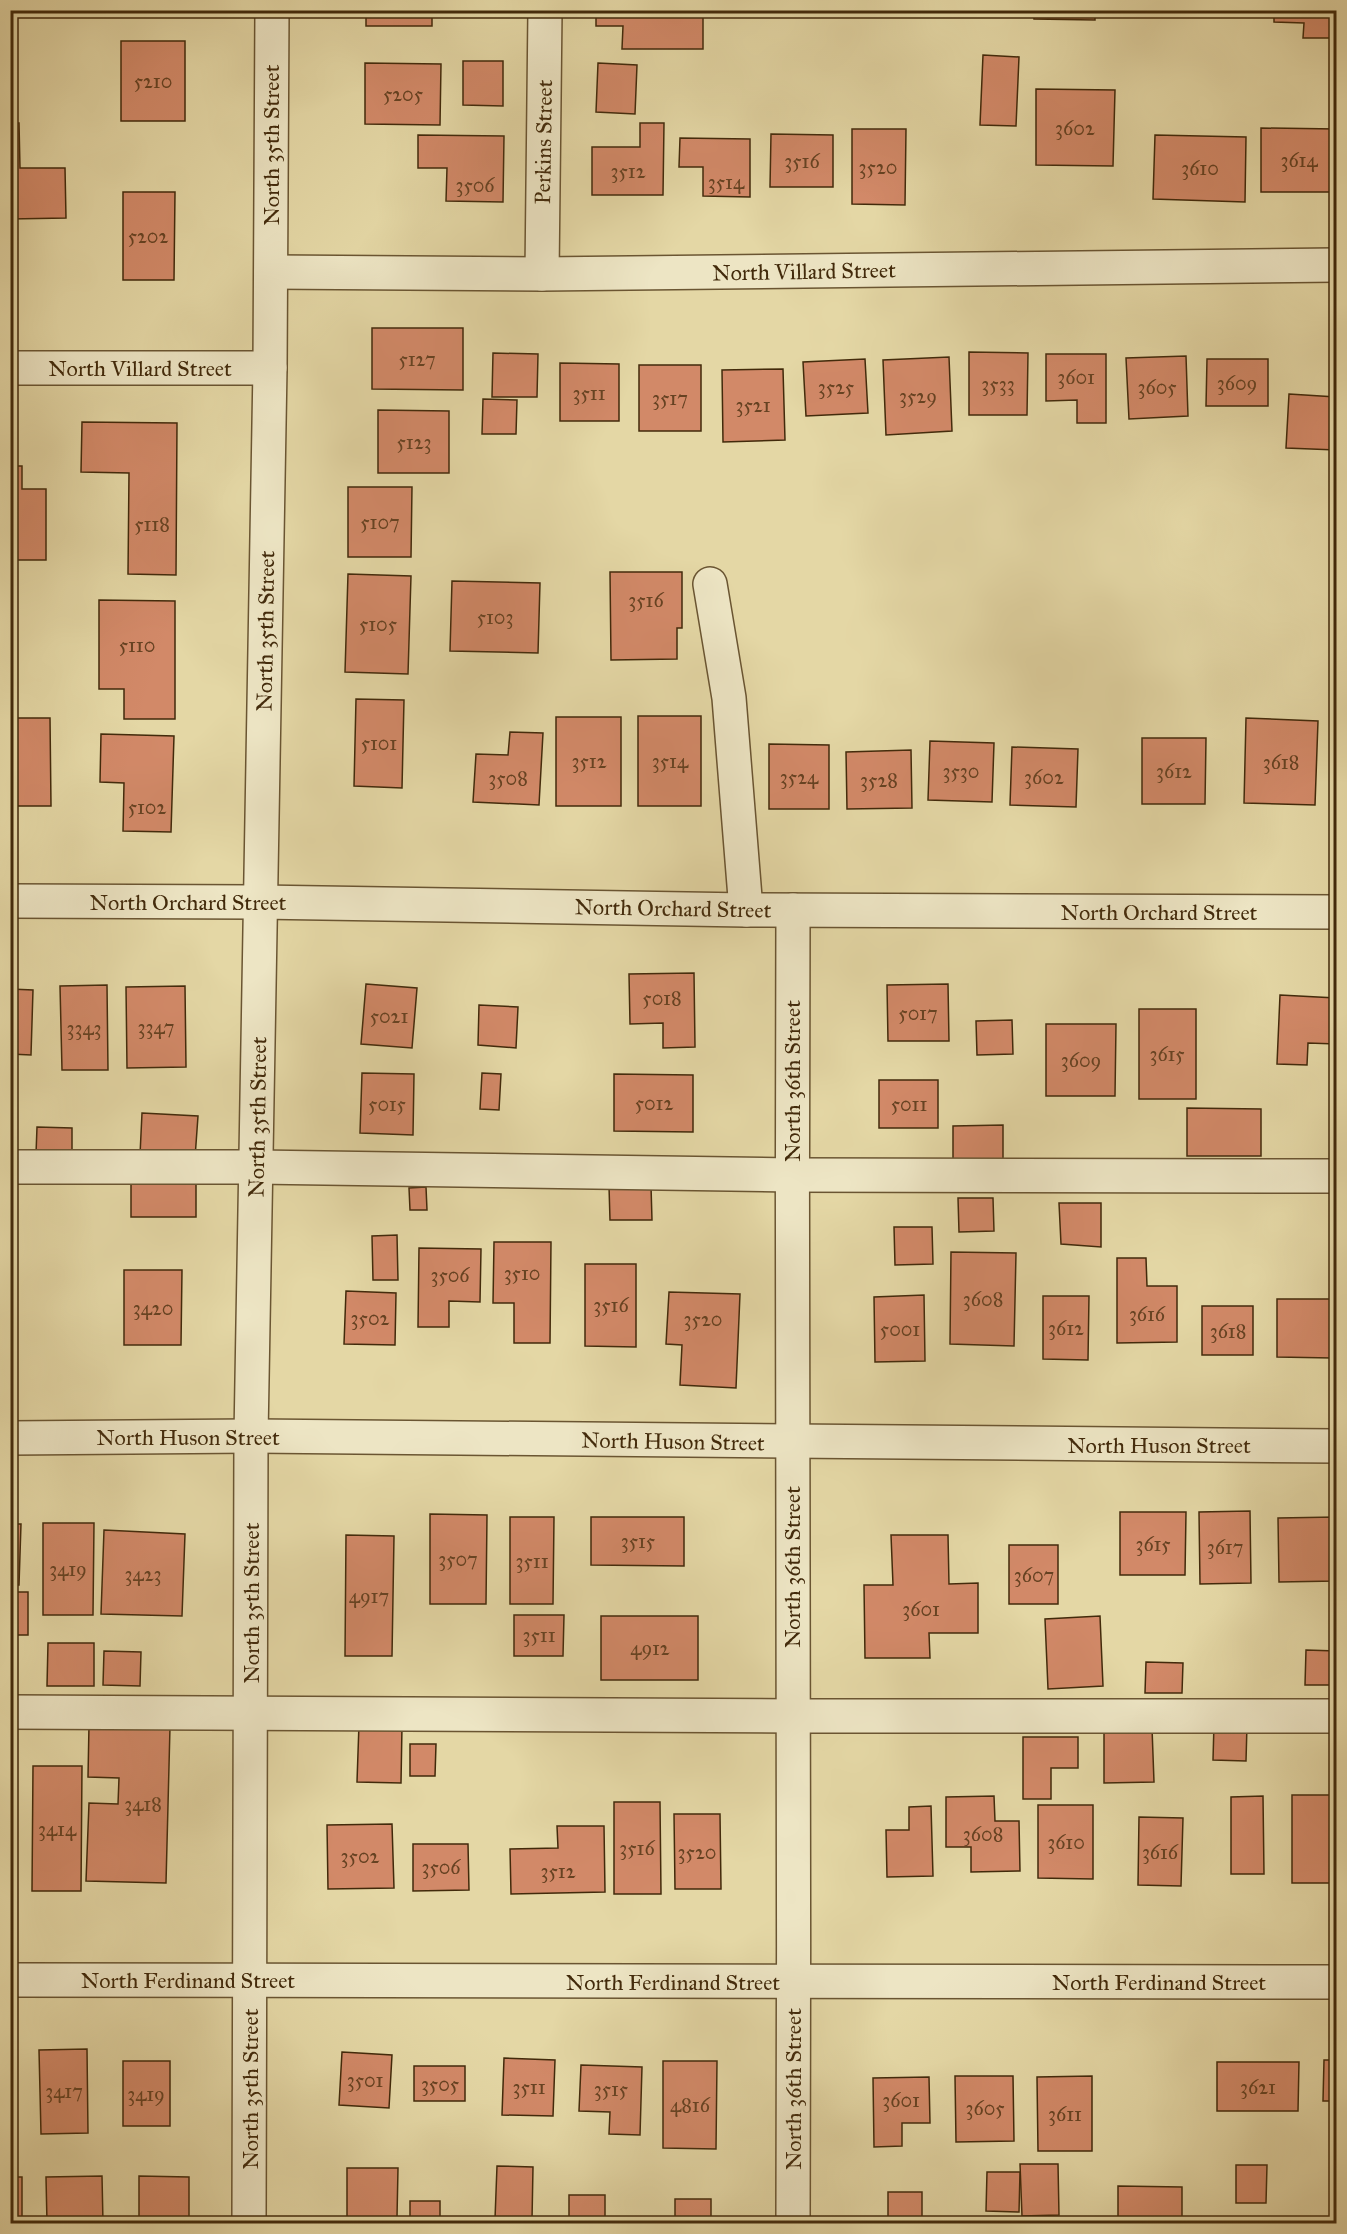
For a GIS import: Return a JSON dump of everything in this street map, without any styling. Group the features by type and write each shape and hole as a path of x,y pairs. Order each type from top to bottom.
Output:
{"street":[{"name":"North 35th Street","path":"249,2223 251,1436 270,368 272,10"},
{"name":"Perkins Street","path":"542,274 545,10"},
{"name":"North Villard Street","path":"271,272 542,274 1336,264"},
{"name":"North Villard Street","path":"10,368 270,368"},
{"path":"710,584 729,698 746,910"},
{"name":"North Orchard Street","path":"10,901 259,902 746,910 1336,912"},
{"name":"North 36th Street","path":"792,910 793,2223"},
{"path":"10,1167 257,1167 791,1175 1336,1176"},
{"name":"North Huson Street","path":"10,1438 251,1436 791,1443 1336,1446"},
{"path":"10,1712 1336,1716"},
{"name":"North Ferdinand Street","path":"10,1980 1336,1982"}],"building":[{"path":"366,10 432,10 432,26 366,26"},
{"path":"596,10 703,10 703,49 622,49 623,26 596,26"},
{"path":"1034,10 1095,10 1095,20 1034,19"},
{"path":"1195,10 1255,10 1255,14 1195,14"},
{"path":"1274,10 1333,10 1333,38 1303,38 1304,23 1274,22"},
{"path":"121,41 185,41 185,121 121,121"},
{"path":"983,55 1019,57 1016,126 980,125"},
{"path":"463,61 503,61 503,106 463,105"},
{"path":"365,63 441,64 440,125 365,124"},
{"path":"598,63 637,65 635,114 596,112"},
{"path":"1036,89 1115,90 1113,166 1036,165"},
{"path":"10,123 19,123 20,168 65,168 66,218 10,219"},
{"path":"640,123 664,123 663,195 592,195 592,147 640,147"},
{"path":"1261,128 1336,129 1336,192 1261,192"},
{"path":"852,129 906,129 905,205 852,204"},
{"path":"771,134 833,135 833,187 770,187"},
{"path":"418,135 504,136 503,202 446,201 447,168 418,168"},
{"path":"1155,135 1246,137 1245,202 1153,199"},
{"path":"680,138 750,139 750,197 703,196 703,167 679,167"},
{"path":"123,192 175,192 174,280 123,280"},
{"path":"372,328 463,328 463,390 372,389"},
{"path":"969,352 1028,353 1027,415 969,415"},
{"path":"493,353 538,354 537,397 492,397"},
{"path":"1046,354 1106,354 1106,423 1077,423 1077,400 1046,401"},
{"path":"1186,356 1188,416 1129,419 1126,358"},
{"path":"949,357 952,431 886,435 883,360"},
{"path":"865,359 868,413 806,416 803,362"},
{"path":"1207,359 1268,359 1268,406 1206,406"},
{"path":"560,363 619,364 619,421 560,421"},
{"path":"639,365 701,365 701,431 639,431"},
{"path":"783,369 785,440 723,442 722,370"},
{"path":"1289,394 1336,397 1336,450 1286,448"},
{"path":"483,399 517,400 516,434 482,434"},
{"path":"378,410 449,411 449,473 378,473"},
{"path":"82,422 177,423 176,575 128,574 129,473 81,472"},
{"path":"10,466 22,466 22,489 46,489 46,560 10,560"},
{"path":"348,487 412,487 411,557 348,557"},
{"path":"610,572 682,572 682,628 677,628 677,659 611,660"},
{"path":"348,574 411,576 408,674 345,672"},
{"path":"452,581 540,583 538,653 450,651"},
{"path":"99,600 175,601 175,719 124,719 124,689 99,689"},
{"path":"356,699 404,700 402,788 354,786"},
{"path":"638,716 701,716 701,806 638,806"},
{"path":"556,717 621,717 621,806 556,806"},
{"path":"10,718 50,718 51,806 10,806"},
{"path":"1246,718 1318,721 1315,805 1244,803"},
{"path":"510,732 543,733 539,805 473,802 476,754 508,755"},
{"path":"101,734 174,736 171,832 123,831 124,783 100,782"},
{"path":"1142,738 1206,738 1205,804 1142,804"},
{"path":"930,741 994,743 992,802 928,800"},
{"path":"769,744 829,745 829,809 769,809"},
{"path":"1012,747 1078,749 1076,807 1010,805"},
{"path":"911,750 912,808 847,809 846,752"},
{"path":"694,973 695,1047 663,1048 663,1023 630,1024 629,974"},
{"path":"366,984 417,988 412,1048 361,1044"},
{"path":"948,984 949,1041 888,1041 887,985"},
{"path":"107,985 108,1070 62,1070 60,986"},
{"path":"185,986 186,1067 127,1068 126,987"},
{"path":"10,989 33,990 31,1055 10,1054"},
{"path":"1280,995 1336,998 1336,1044 1308,1043 1307,1065 1277,1064"},
{"path":"479,1005 518,1007 516,1048 478,1045"},
{"path":"1139,1009 1196,1009 1196,1099 1139,1099"},
{"path":"1012,1020 1013,1054 977,1055 976,1021"},
{"path":"1046,1024 1116,1024 1115,1096 1046,1096"},
{"path":"362,1073 414,1074 413,1135 360,1133"},
{"path":"482,1073 501,1074 499,1110 480,1109"},
{"path":"614,1074 693,1075 693,1132 614,1131"},
{"path":"879,1080 938,1080 938,1128 879,1128"},
{"path":"1187,1108 1261,1109 1261,1156 1187,1156"},
{"path":"142,1113 198,1116 195,1158 140,1155"},
{"path":"1003,1125 1003,1159 953,1160 953,1126"},
{"path":"37,1127 72,1128 72,1155 36,1154"},
{"path":"131,1180 196,1181 196,1217 131,1217"},
{"path":"609,1186 651,1186 652,1220 610,1220"},
{"path":"426,1187 427,1210 410,1210 409,1188"},
{"path":"958,1198 993,1198 994,1231 959,1232"},
{"path":"1059,1203 1101,1203 1101,1247 1061,1244"},
{"path":"894,1227 932,1227 933,1264 895,1265"},
{"path":"397,1235 398,1280 373,1280 372,1236"},
{"path":"494,1242 551,1242 550,1343 514,1343 514,1303 493,1303"},
{"path":"419,1248 481,1249 480,1302 449,1301 449,1327 418,1327"},
{"path":"951,1252 1016,1253 1014,1346 950,1344"},
{"path":"1117,1258 1146,1258 1147,1286 1177,1286 1177,1342 1117,1343"},
{"path":"585,1264 636,1264 636,1347 585,1346"},
{"path":"124,1270 182,1270 181,1345 124,1345"},
{"path":"346,1291 396,1293 395,1345 344,1344"},
{"path":"669,1292 740,1294 736,1388 680,1385 682,1345 666,1344"},
{"path":"924,1295 925,1361 875,1362 874,1297"},
{"path":"1043,1296 1089,1296 1088,1360 1043,1359"},
{"path":"1277,1299 1333,1299 1332,1358 1277,1357"},
{"path":"1202,1306 1253,1306 1253,1355 1202,1355"},
{"path":"1250,1511 1251,1583 1200,1584 1199,1512"},
{"path":"1120,1512 1186,1512 1185,1575 1120,1575"},
{"path":"430,1514 487,1515 486,1604 430,1604"},
{"path":"510,1517 554,1517 553,1604 510,1604"},
{"path":"591,1517 684,1517 684,1566 591,1565"},
{"path":"1336,1517 1336,1581 1279,1582 1278,1518"},
{"path":"43,1523 94,1523 93,1615 43,1615"},
{"path":"10,1524 21,1524 19,1585 10,1585"},
{"path":"104,1530 185,1534 182,1616 101,1614"},
{"path":"346,1535 394,1536 392,1656 345,1656"},
{"path":"891,1535 948,1535 949,1584 978,1583 978,1633 929,1633 930,1658 865,1658 864,1585 893,1585"},
{"path":"1009,1545 1058,1545 1058,1604 1009,1604"},
{"path":"10,1592 28,1592 28,1635 10,1635"},
{"path":"514,1615 564,1615 563,1656 514,1656"},
{"path":"601,1616 698,1616 698,1680 601,1680"},
{"path":"1100,1616 1103,1686 1048,1689 1045,1619"},
{"path":"48,1643 94,1643 94,1686 47,1686"},
{"path":"1306,1650 1336,1651 1336,1685 1305,1685"},
{"path":"104,1651 141,1652 140,1686 103,1685"},
{"path":"1146,1662 1183,1663 1182,1693 1145,1693"},
{"path":"359,1724 402,1726 401,1783 357,1782"},
{"path":"1214,1724 1247,1725 1246,1761 1213,1760"},
{"path":"89,1725 170,1727 166,1883 86,1881 89,1803 118,1804 119,1778 88,1777"},
{"path":"1104,1728 1152,1728 1154,1782 1104,1783"},
{"path":"1023,1737 1078,1737 1078,1768 1051,1768 1051,1799 1023,1799"},
{"path":"410,1744 436,1744 435,1776 410,1776"},
{"path":"33,1766 82,1766 81,1891 32,1891"},
{"path":"1292,1795 1336,1795 1336,1883 1292,1883"},
{"path":"994,1796 995,1821 1019,1821 1020,1871 971,1872 971,1847 946,1847 946,1797"},
{"path":"1263,1796 1264,1874 1231,1874 1231,1797"},
{"path":"614,1802 660,1802 661,1894 614,1894"},
{"path":"1038,1805 1093,1805 1093,1879 1038,1878"},
{"path":"931,1806 933,1876 887,1877 886,1830 909,1830 909,1807"},
{"path":"674,1814 720,1814 721,1889 675,1889"},
{"path":"1139,1817 1183,1818 1181,1886 1138,1885"},
{"path":"392,1824 394,1888 328,1889 327,1825"},
{"path":"557,1826 604,1826 605,1892 511,1894 510,1849 558,1848"},
{"path":"413,1844 468,1844 469,1890 413,1891"},
{"path":"10,2046 14,2046 13,2103 10,2103"},
{"path":"87,2049 88,2133 41,2134 39,2050"},
{"path":"342,2052 392,2055 389,2108 339,2105"},
{"path":"504,2058 555,2060 553,2116 502,2115"},
{"path":"1324,2060 1336,2060 1336,2101 1323,2101"},
{"path":"123,2061 170,2061 170,2126 123,2126"},
{"path":"663,2061 717,2061 716,2149 663,2148"},
{"path":"1217,2062 1299,2062 1298,2111 1217,2111"},
{"path":"581,2065 642,2067 640,2135 609,2134 610,2112 579,2111"},
{"path":"414,2066 465,2066 465,2101 414,2101"},
{"path":"955,2076 1013,2076 1014,2141 956,2142"},
{"path":"1092,2076 1092,2151 1038,2151 1037,2077"},
{"path":"929,2077 930,2123 902,2123 902,2146 874,2147 873,2078"},
{"path":"1020,2164 1058,2164 1059,2215 1022,2216"},
{"path":"1236,2165 1267,2165 1266,2203 1236,2203"},
{"path":"497,2166 533,2167 532,2220 495,2219"},
{"path":"347,2168 398,2168 397,2217 347,2217"},
{"path":"987,2172 1020,2172 1019,2212 986,2211"},
{"path":"102,2176 103,2223 47,2223 46,2177"},
{"path":"139,2176 189,2177 189,2221 139,2221"},
{"path":"10,2177 22,2177 22,2220 10,2220"},
{"path":"1118,2186 1182,2187 1182,2224 1118,2224"},
{"path":"888,2192 922,2192 922,2223 888,2223"},
{"path":"569,2195 605,2195 605,2224 569,2224"},
{"path":"675,2199 711,2199 711,2223 675,2223"},
{"path":"410,2201 440,2201 440,2223 410,2223"}]}
